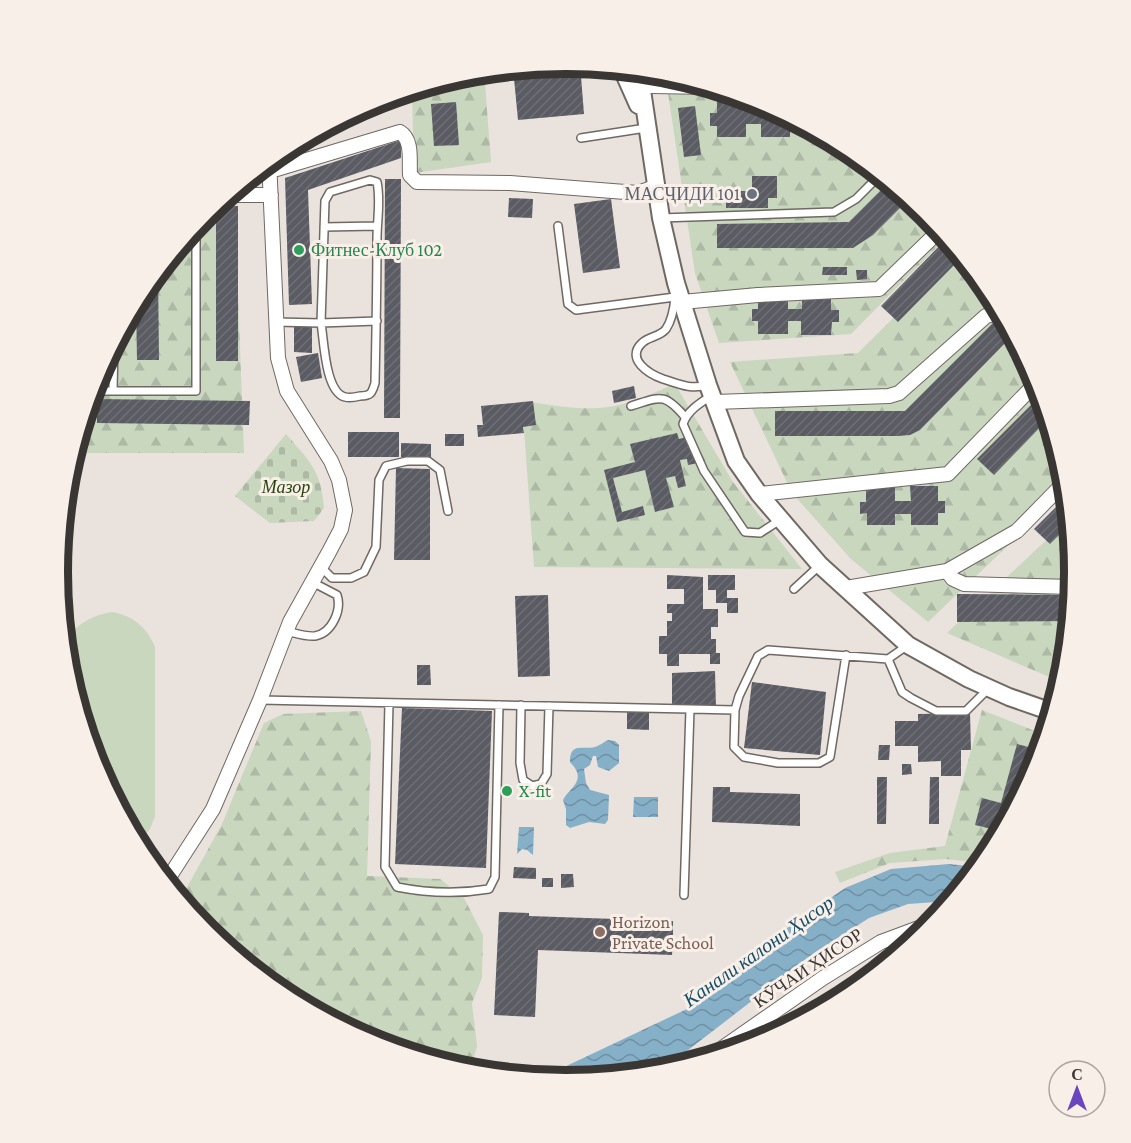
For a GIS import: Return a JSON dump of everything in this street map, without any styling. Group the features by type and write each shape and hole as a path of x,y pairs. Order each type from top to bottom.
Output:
{"street":[{"path":"626,78 649,127"},
{"path":"641,80 662,218 678,294 736,462 759,495 820,565 908,645 989,688 1044,709"},
{"path":"649,127 651,81"},
{"path":"280,163 400,132 409,141 410,175 417,182 510,183 638,193 657,186"},
{"path":"170,875 213,809 260,700 286,631 341,529 345,510 339,480 331,461 287,392 278,358 269,171"},
{"path":"239,195 271,195"},
{"path":"678,294 758,295 879,289 934,236"},
{"path":"712,394 889,396 899,393 986,316 992,315"},
{"path":"759,495 948,474 1029,390"},
{"path":"846,588 947,571 1017,531 1057,491"},
{"path":"947,571 953,579 964,584 1063,587"},
{"name":"КӮЧАИ ҲИСОР","path":"734,1040 823,978 881,942 910,931"}],"lane":[{"path":"581,138 649,127"},
{"path":"370,180 377,182 379,193 375,383 372,393 368,396 346,397 339,393 328,374 321,323 324,226 325,201 330,192 370,180"},
{"path":"662,218 834,212 856,199 874,181"},
{"path":"324,226 377,226"},
{"path":"558,226 568,304 571,308 576,310 678,294 666,329 659,335 641,343 637,350 637,361 653,375 686,388 696,388 712,394"},
{"path":"101,391 196,391 196,238"},
{"path":"275,322 376,321"},
{"path":"113,391 114,363"},
{"path":"712,394 685,417 683,424 704,471 745,532 760,533 780,520"},
{"path":"631,406 657,398 664,399 673,402 685,417"},
{"path":"321,567 332,578 351,578 364,572 376,547 379,480 386,466 407,461 428,461 440,470 448,511"},
{"path":"794,589 820,565"},
{"path":"286,631 314,636 323,633 334,621 340,603 337,595 312,582"},
{"path":"846,655 830,757 819,763 778,763 744,757 734,747 735,710 739,696 758,656 768,651 846,655 888,659 908,645"},
{"path":"888,659 902,692 936,711 966,711 989,688"},
{"path":"260,700 735,710"},
{"path":"389,703 385,867 396,887 419,891 470,892 489,889 495,877 499,705"},
{"path":"520,705 520,763 524,780 532,786 541,784 547,774 549,706"},
{"path":"684,895 690,709"}],"green space":[{"path":"485,80 491,162 414,173 412,98"},
{"path":"667,84 694,90 756,111 814,140 869,176 918,219 940,244 851,334 719,343 695,273"},
{"path":"234,199 244,453 82,453 105,381 134,322 170,268 213,219"},
{"path":"953,259 980,295 1012,351 1026,381 1047,443 1058,498 928,622 851,559 792,493 730,362 858,353"},
{"path":"675,384 733,482 802,569 534,567 522,401 568,407 603,408 645,397"},
{"name":"Мазор","path":"286,434 313,467 320,484 324,508 314,521 270,523 235,496"},
{"path":"1061,527 1064,572 1059,637 1052,678 947,633"},
{"path":"112,612 126,616 143,628 155,647 155,816 150,829 144,836 105,762 84,700 77,669 72,634 84,622"},
{"path":"982,710 1037,732 1012,792 997,821 970,862 946,859 890,863 840,883 835,872 890,853 945,846"},
{"path":"361,711 371,741 367,876 440,879 464,898 483,935 482,978 472,1003 477,1046 473,1061 437,1053 375,1032 316,1003 262,967 237,946 184,892 222,824 264,723 283,714"}],"water":[{"path":"608,740 615,741 619,745 619,763 609,771 598,767 596,756 593,756 590,765 584,769 586,783 590,790 609,795 608,820 605,824 589,822 570,828 566,825 566,809 563,800 578,779 576,769 570,762 572,752 578,748 595,747"},
{"path":"634,797 658,797 658,817 633,817"},
{"path":"519,827 534,827 533,855 522,849 517,854"},
{"name":"Канали калони Ҳисор","path":"949,864 967,866 938,902 908,904 869,918 814,953 683,1054 631,1065 559,1070 689,1008 760,947 845,888 891,869"}],"building":[{"path":"581,74 584,114 518,120 514,77"},
{"path":"717,98 720,98 746,107 746,112 758,112 790,127 790,137 761,137 761,124 746,124 746,137 717,137 717,126 710,126 710,113 717,113"},
{"path":"456,102 459,145 434,146 431,104"},
{"path":"695,106 701,155 684,157 678,108"},
{"path":"401,140 401,158 308,190 312,304 289,305 285,178"},
{"name":"МАСҶИДИ 101","path":"752,176 777,176 777,198 768,198 768,208 726,208 726,191 752,191"},
{"path":"385,179 401,179 400,418 384,418"},
{"path":"883,188 903,205 873,235 853,248 717,248 717,224 849,222"},
{"path":"509,198 533,199 532,218 508,217"},
{"path":"611,199 620,268 583,273 574,204"},
{"path":"227,206 238,206 238,361 216,361 216,216"},
{"path":"941,244 956,263 898,322 881,306"},
{"path":"823,267 847,267 847,275 822,275"},
{"path":"856,270 867,270 867,279 857,280"},
{"path":"158,285 159,360 137,360 136,318"},
{"path":"758,296 788,296 788,309 802,309 802,296 831,297 831,310 839,310 839,322 832,322 831,335 801,335 801,321 788,321 788,334 758,334 758,321 752,321 752,309 758,309"},
{"path":"994,322 999,327 1007,341 920,430 910,435 775,436 775,411 905,411"},
{"path":"294,327 312,327 312,353 294,352"},
{"path":"318,353 322,378 301,382 296,357"},
{"path":"634,386 636,398 614,403 612,391"},
{"path":"98,399 250,401 249,425 97,423"},
{"path":"533,401 536,425 523,427 524,433 478,437 477,425 483,425 481,406"},
{"path":"1034,402 1042,426 994,475 977,459"},
{"path":"348,432 399,432 399,457 348,457"},
{"path":"677,433 679,439 691,436 698,463 688,465 687,459 680,460 686,486 678,488 675,476 666,478 674,507 655,512 645,470 613,478 622,512 643,506 645,515 617,522 604,470 635,462 630,444"},
{"path":"445,434 464,434 464,446 445,446"},
{"path":"401,443 431,444 431,457 401,457"},
{"path":"396,468 430,469 430,560 394,560"},
{"path":"866,486 895,486 895,501 911,501 910,486 938,486 938,501 945,501 945,513 938,513 938,525 911,525 911,514 895,514 895,525 867,525 867,513 860,514 860,502 866,502"},
{"path":"1059,504 1061,533 1050,544 1034,529"},
{"path":"667,575 703,577 703,609 718,609 718,627 711,627 711,639 716,639 716,653 720,653 720,664 710,664 710,654 679,654 679,666 667,666 667,654 659,654 659,636 667,636 667,621 672,621 672,613 667,613 667,604 684,604 684,589 667,589"},
{"path":"708,575 735,575 735,590 727,590 727,598 738,598 738,613 727,613 727,603 716,603 716,590 708,590"},
{"path":"957,594 1063,595 1060,621 957,622"},
{"path":"548,595 550,676 518,677 515,596"},
{"path":"417,665 430,665 431,685 417,685"},
{"path":"715,671 716,708 672,706 672,673"},
{"path":"752,682 826,692 820,755 744,748"},
{"path":"402,708 492,711 486,868 395,864"},
{"path":"627,711 649,711 649,730 627,729"},
{"path":"970,713 971,750 961,750 961,776 941,776 941,761 918,762 918,746 895,746 895,721 918,721 918,714"},
{"path":"1017,744 1031,748 1012,792 992,829 975,825 982,798 1001,803"},
{"path":"879,745 890,745 889,760 878,760"},
{"path":"902,764 911,764 912,774 902,775"},
{"path":"877,777 887,777 886,824 877,824"},
{"path":"930,777 939,777 939,824 929,824"},
{"path":"713,787 730,787 730,792 800,794 800,826 712,822"},
{"path":"514,867 536,868 536,879 513,878"},
{"path":"561,874 573,874 574,887 561,888"},
{"path":"542,878 553,878 553,887 542,887"},
{"path":"499,912 529,913 529,916 673,921 672,955 538,950 535,1017 494,1015"}],"place":[{"name":"МАСҶИДИ 101","path":"752,194"},
{"name":"Фитнес-Клуб 102","path":"299,250"},
{"name":"X-fit","path":"507,791"},
{"name":"Horizon Private School","path":"600,932"}]}
